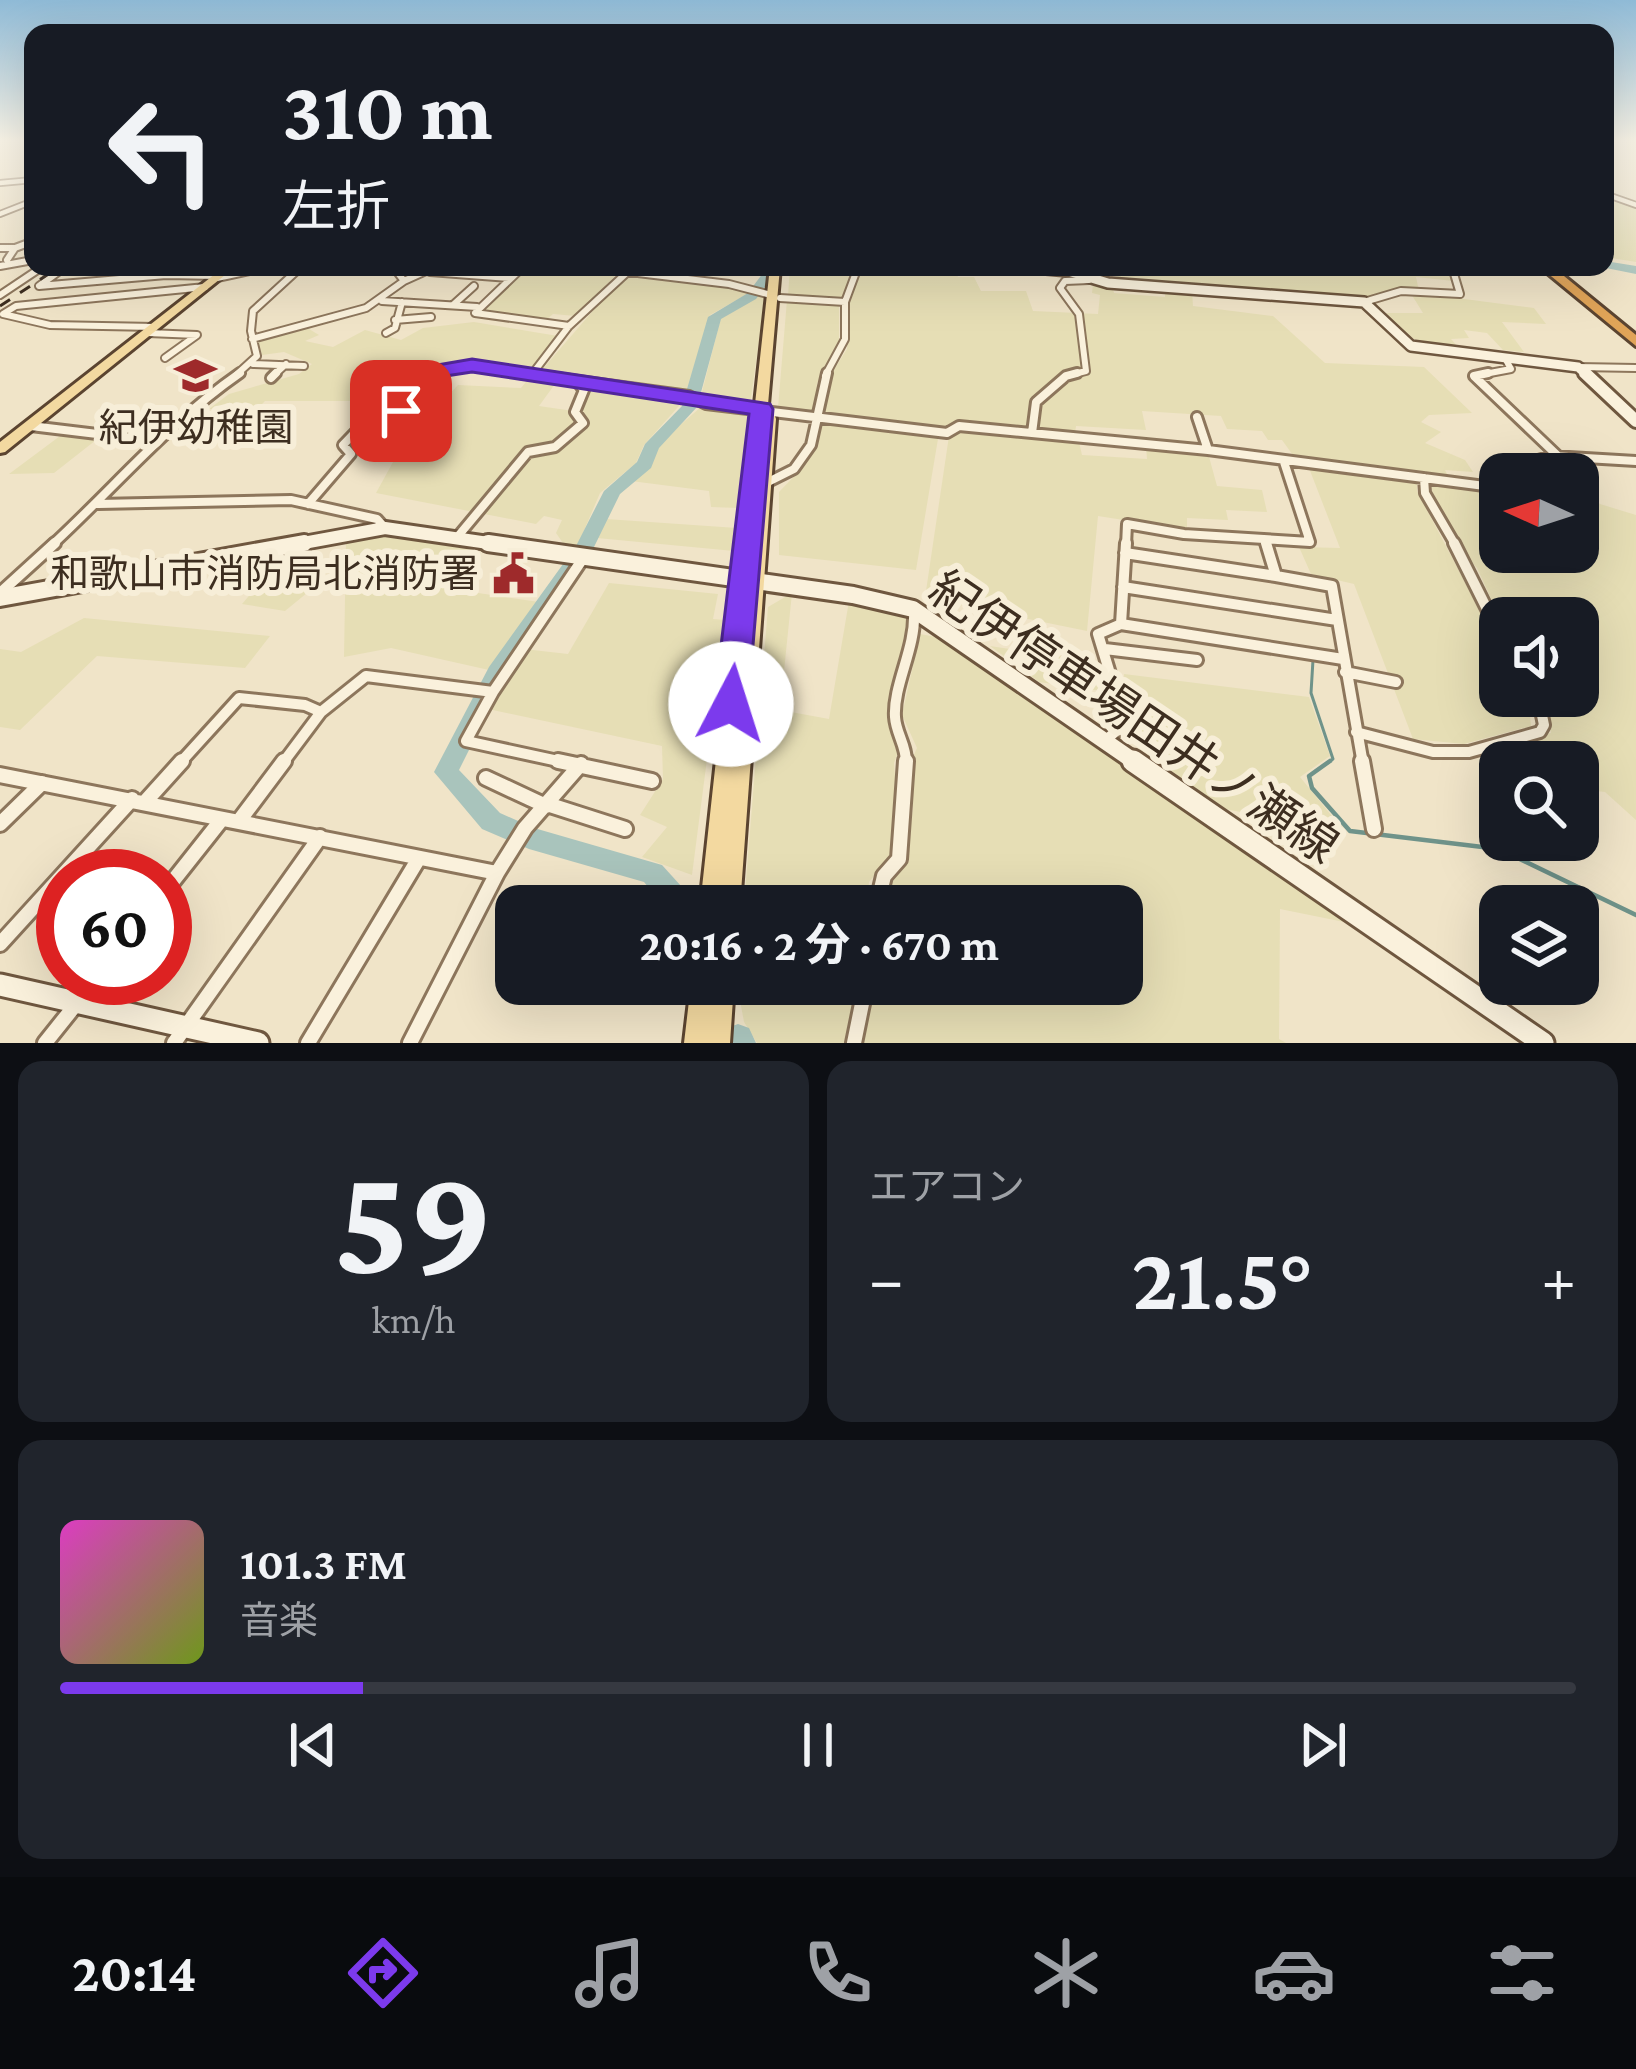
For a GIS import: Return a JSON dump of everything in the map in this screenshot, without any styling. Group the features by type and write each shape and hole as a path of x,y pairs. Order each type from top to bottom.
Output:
{"highway":[{"path":"1557,276 1636,338"},
{"path":"1566,276 1636,338"}],"main road":[{"path":"0,449 219,276"},
{"path":"714,885 766,483 765,294 774,276"},
{"path":"1075,276 1364,302 1411,346 1578,367 1636,421"},
{"path":"730,885 766,409"},
{"name":"紀伊停車場田井ノ瀬線","path":"0,596 385,527 751,580 914,609 1543,1043"},
{"path":"0,985 36,994"},
{"path":"79,1005 180,1035 258,1043"},
{"path":"697,1043 701,1005"},
{"path":"717,1043 720,1005"}],"street":[{"path":"0,248 24,244"},
{"path":"4,262 15,248"},
{"path":"0,295 28,276"},
{"path":"52,276 39,286 154,276"},
{"path":"47,279 90,276"},
{"path":"253,364 257,352 252,339 253,311 291,276"},
{"path":"400,276 404,281"},
{"path":"382,301 416,276"},
{"path":"492,276 509,278"},
{"path":"252,339 382,301 477,307 512,276"},
{"path":"532,373 569,326 620,276"},
{"path":"652,276 845,302"},
{"path":"766,483 780,479 802,460 820,415 821,384 844,339 845,302 855,276"},
{"path":"1364,302 1401,291 1460,294 1455,276"},
{"path":"1032,433 1036,402 1066,376 1086,371 1079,314 1060,288 1065,281 1089,280"},
{"path":"453,320 455,305 474,286"},
{"path":"165,358 196,334 10,320 3,314 16,306 205,287"},
{"path":"386,333 394,328 402,302"},
{"path":"477,307 478,314 569,326"},
{"path":"395,320 431,317"},
{"path":"1506,361 1511,369 1474,376 1555,453"},
{"path":"0,596 193,406 253,364 304,366"},
{"path":"271,378 286,364"},
{"path":"308,504 351,454 343,445 365,421 405,409 439,371 472,366 692,396 706,404 947,433 959,426 1208,450 1479,485"},
{"path":"1578,367 1636,368"},
{"path":"459,535 528,452 555,447 583,423 575,412 584,390 579,384"},
{"path":"1197,417 1208,450"},
{"path":"31,425 155,441"},
{"path":"1599,459 1636,461"},
{"path":"1121,624 1127,524 1310,542 1284,462"},
{"path":"1424,478 1425,494 1482,597"},
{"path":"97,504 272,500 377,518 385,527"},
{"path":"1265,541 1276,576"},
{"path":"582,554 489,691 466,741 652,781"},
{"path":"1125,554 1332,586 1374,829"},
{"path":"1123,587 1337,620"},
{"path":"882,885 899,859 907,749 895,717 915,631 914,609"},
{"path":"1107,739 1122,726 1123,716 1118,678 1098,634 1121,624 1344,666 1396,682"},
{"path":"1105,649 1197,660"},
{"path":"239,821 321,712 351,683 374,674 489,691"},
{"path":"0,944 239,698 305,705 321,712"},
{"path":"1356,732 1433,752 1469,752 1540,732 1542,717"},
{"path":"410,1043 514,844 581,764"},
{"path":"0,775 497,873"},
{"path":"486,778 547,805 625,829"},
{"path":"0,824 42,783"},
{"path":"192,857 222,819"},
{"path":"180,1035 320,837"},
{"path":"308,1043 418,858"},
{"path":"45,1043 75,1005"},
{"path":"854,1043 862,1005"}],"shaded area":[{"path":"1614,198 1636,206 1636,262 1614,258"},
{"path":"515,276 615,276 576,316 553,314 546,320 481,312 480,306"},
{"path":"623,276 751,292 710,315 686,392 540,372"},
{"path":"789,276 851,276 841,300 788,296"},
{"path":"857,276 974,277 981,291 1026,291 1033,311 1098,314 1100,295 1092,293 1093,284 1112,286 1114,293 1165,297 1165,289 1192,291 1193,306 1273,316 1325,363 1424,367 1472,413 1429,415 1421,422 1441,432 1425,443 1465,460 1473,472 1445,470 1449,478 1295,458 1282,440 1268,440 1262,431 1227,429 1221,416 1142,411 1146,430 1076,426 1075,433 955,422 946,430 823,413 825,384 847,349 847,302"},
{"path":"1115,276 1453,276 1454,281 1416,277 1419,291 1360,299"},
{"path":"1410,292 1534,308 1546,324 1502,322 1524,352 1503,350 1487,333 1464,330 1469,338 1451,339 1458,347 1480,349 1493,357 1427,347 1403,336 1385,313 1423,313"},
{"path":"759,296 765,298 750,405 709,403 702,392 721,317"},
{"path":"787,300 839,303 839,343 817,383 815,411 778,408"},
{"path":"474,322 558,336 529,371 474,363 444,366 400,409 377,411 382,401 265,401 255,411 209,409 229,394 299,374 312,364 284,352 262,355 258,340 304,326 319,335 305,341 333,347 365,330 401,340 423,328"},
{"path":"530,377 555,384 539,406 580,412 588,385 687,397 644,445 636,463 600,493 577,547 565,546 556,533 562,520 544,516 536,524 376,493 404,442 458,385 521,388"},
{"path":"701,407 751,412 738,508 711,507 709,491 631,481 650,465 657,445"},
{"path":"824,417 939,433 916,570 779,555 779,492 807,463"},
{"path":"964,428 1078,438 1082,455 1147,459 1146,445 1208,453 1217,486 1262,490 1267,512 1226,510 1228,520 1187,518 1187,530 1098,516 1087,631 946,602 926,591 949,436"},
{"path":"60,436 96,440 54,473 9,474"},
{"path":"1309,468 1417,479 1417,491 1479,609 1479,717 1530,717 1531,726 1464,744 1413,739 1354,584 1311,574 1299,547 1340,548"},
{"path":"1431,481 1479,488 1479,572 1459,548 1433,498"},
{"path":"1599,503 1636,515 1636,820 1599,791 1599,741 1519,741 1551,733 1548,717 1599,717 1599,597 1490,597 1479,573 1599,573"},
{"path":"606,519 737,528 734,551 597,538"},
{"path":"408,535 475,545 445,588 539,602 489,670 391,648 344,657 346,540"},
{"path":"264,578 324,579 285,611 242,604"},
{"path":"609,583 718,594 713,619 725,620 692,875 642,857 667,827 640,815 663,779 662,746 488,709 524,649 568,654"},
{"path":"792,593 780,710 829,719 849,601 905,613 907,625 887,716 900,747 894,763 897,803 891,855 869,885 746,885 768,607"},
{"path":"84,618 270,636 245,668 97,656 20,730 0,727 0,649 21,652"},
{"path":"920,634 952,640 1349,923 1280,909 1279,1039 1286,1043 859,1043 868,1005 1143,1005 1143,885 888,885 906,861 913,808 909,766 917,748 902,715"},
{"path":"990,646 1105,663 1109,692 1039,682"},
{"path":"1124,674 1309,697 1330,756 1300,777 1345,832 1225,809 1129,741"},
{"path":"741,1005 852,1005 844,1043 757,1043 744,1022"}],"waterway":[{"path":"1614,266 1636,270"},
{"path":"663,885 653,873 529,838 491,821 446,772 497,673 585,547 613,491 645,464 651,447 689,407 715,317 752,296 767,276"},
{"path":"1313,660 1311,693 1333,759 1326,764"},
{"path":"1330,761 1309,776 1312,788 1350,831 1499,849 1636,915"},
{"path":"738,1039 741,1043"}],"railway":[{"path":"0,306 45,276"}],"place":[{"name":"紀伊幼稚園","path":"196,375"},
{"name":"和歌山市消防局北消防署","path":"513,573"}],"route":[{"path":"401,411 439,371 472,366 761,409 731,704"}]}
